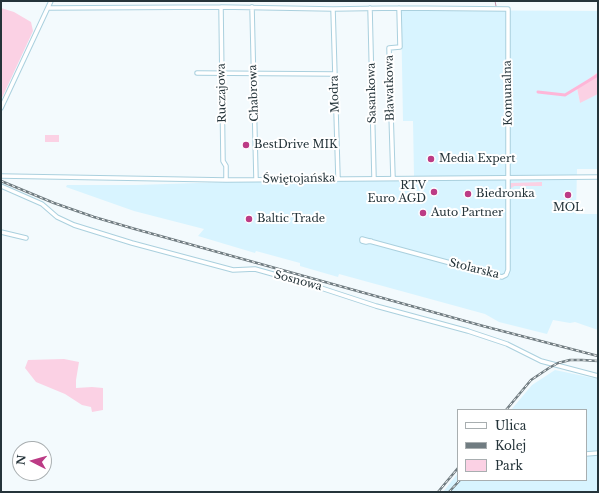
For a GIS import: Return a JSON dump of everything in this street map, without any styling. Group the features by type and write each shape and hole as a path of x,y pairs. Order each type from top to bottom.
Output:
{"street":[{"path":"1,108 51,1"},
{"name":"Ruczajowa","path":"221,7 223,161 226,166 226,180"},
{"name":"Chabrowa","path":"252,7 256,179"},
{"path":"48,8 399,8"},
{"name":"Sasankowa","path":"370,8 374,178"},
{"name":"Komunalna","path":"399,8 508,8 508,178"},
{"name":"Bławatkowa","path":"393,178 390,48 400,47 399,8"},
{"name":"Modra","path":"333,9 338,178"},
{"path":"197,73 335,74"},
{"name":"Świętojańska","path":"1,176 226,180 338,178 598,178"},
{"name":"Stolarska","path":"371,241 502,277 506,275 508,270 508,178"},
{"name":"Sosnowa","path":"1,186 42,204 57,216 74,225 132,243 233,270 255,269 312,285 376,306 468,331 507,344 541,361 598,376"},
{"path":"1,232 26,238"},
{"path":"587,454 598,453"}],"shaded area":[{"path":"401,10 598,11 598,72 577,88 580,102 598,94 598,169 577,169 576,214 598,214 598,330 575,322 570,323 553,320 547,334 499,322 485,314 339,274 338,277 300,266 300,263 256,251 255,253 198,236 204,229 134,211 66,187 67,185 136,185 414,176 413,121 403,121"},
{"path":"555,370 598,379 598,492 443,492 457,474 457,481 587,481 587,409 512,409 532,385"}],"green space":[{"path":"1,8 14,12 31,22 33,31 1,100"},
{"path":"598,72 598,94 580,103 577,88"},
{"path":"45,135 59,135 59,142 45,142"},
{"path":"542,182 542,186 510,187 510,183"},
{"path":"64,359 79,362 76,388 103,388 103,410 92,412 91,407 82,405 65,394 36,382 25,368 28,360"}],"waterway":[{"path":"495,1 496,6"},
{"path":"538,92 565,95 598,75"}],"railway":[{"path":"1,181 54,203 94,217 483,326 598,356"},
{"path":"507,409 531,380 558,363 570,360 598,361"},
{"path":"438,492 457,469"},
{"path":"449,492 459,481"}],"place":[{"name":"BestDrive MIK","path":"246,145"},
{"name":"Media Expert","path":"431,159"},
{"name":"RTV Euro AGD","path":"434,192"},
{"name":"Biedronka","path":"468,194"},
{"name":"MOL","path":"568,195"},
{"name":"Auto Partner","path":"423,213"},
{"name":"Baltic Trade","path":"249,219"}]}
